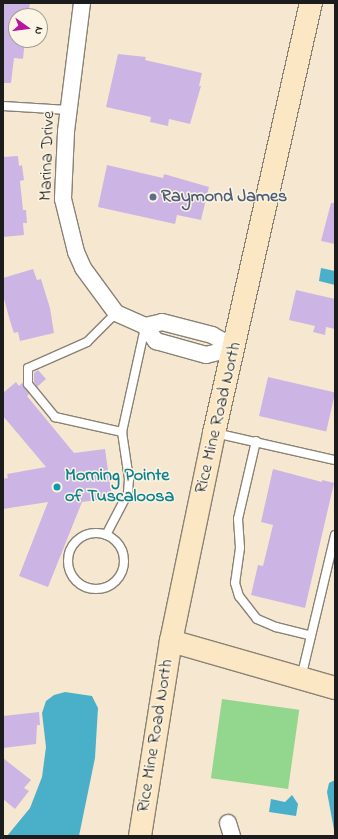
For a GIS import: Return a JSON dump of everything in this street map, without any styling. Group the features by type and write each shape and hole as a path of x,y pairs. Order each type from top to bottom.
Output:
{"main road":[{"name":"Rice Mine Road North","path":"140,836 171,641 214,433 235,348 310,3"},
{"path":"171,641 335,688"}],"street":[{"name":"Marina Drive","path":"82,3 68,110 64,199 74,245 83,268 116,313 145,326"},
{"path":"145,326 162,322 212,335 235,348"}],"lane":[{"path":"3,106 68,110"},
{"path":"116,313 87,342 28,368 28,384 55,416 122,432"},
{"path":"106,535 128,493 129,479 122,432 145,326"},
{"path":"214,433 256,441 335,460"},
{"path":"256,441 238,519 240,548 235,583 239,596 257,619 276,627 311,636"},
{"path":"88,534 106,535 113,538 123,552 122,570 118,578 104,587 87,587 79,583 71,573 68,560 70,551 80,538 88,534"},
{"path":"301,679 335,535"}],"green space":[{"path":"222,699 299,710 288,789 211,778"}],"water":[{"path":"321,268 335,271 335,285 319,281"},
{"path":"65,692 92,696 98,708 95,758 79,836 7,836 30,808 42,777 46,747 42,713 46,701 54,695"},
{"path":"335,780 335,835 327,792 329,783"},
{"path":"292,795 298,804 296,816 269,812 271,799 285,802"}],"building":[{"path":"3,3 30,3 29,8 8,8 8,48 24,48 23,59 14,58 11,83 3,83"},
{"path":"118,54 146,57 145,60 202,73 199,86 201,86 190,124 169,119 168,126 150,122 151,117 106,107"},
{"path":"18,156 19,166 22,165 24,180 20,181 23,210 26,210 27,223 23,223 24,235 3,237 3,157"},
{"name":"Raymond James","path":"107,165 163,178 164,174 209,187 201,220 177,215 175,224 98,207"},
{"path":"331,203 335,203 335,244 321,241"},
{"path":"33,269 37,280 41,279 50,308 54,333 20,341 18,332 14,333 10,321 3,295 3,278"},
{"path":"296,290 335,299 335,329 326,327 325,335 313,332 315,326 289,320"},
{"path":"38,370 46,379 37,387 34,382 34,373"},
{"path":"268,377 335,392 326,431 259,416"},
{"name":"Morning Pointe of Tuscaloosa","path":"16,382 19,386 22,383 29,394 27,396 74,453 105,449 112,498 82,502 48,587 19,576 48,502 3,509 3,479 8,478 7,474 46,467 3,416 3,393"},
{"path":"273,469 322,482 322,480 334,483 305,608 251,595 258,565 263,566 273,525 261,522"},
{"path":"39,712 40,725 37,725 36,744 3,748 3,716"},
{"path":"3,758 31,780 24,788 29,791 15,809 3,799"}],"place":[{"name":"Raymond James","path":"153,197"},
{"name":"Morning Pointe of Tuscaloosa","path":"57,487"}]}
